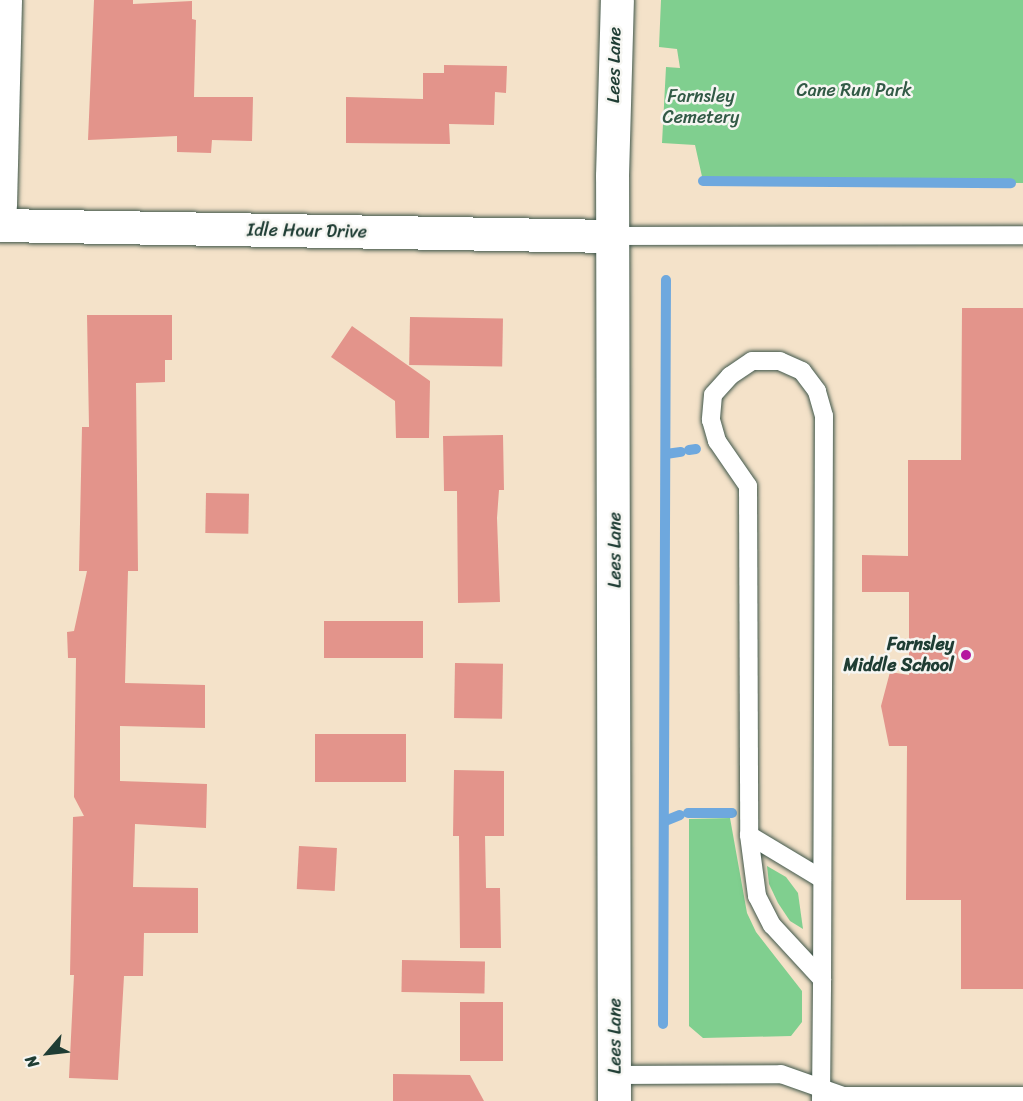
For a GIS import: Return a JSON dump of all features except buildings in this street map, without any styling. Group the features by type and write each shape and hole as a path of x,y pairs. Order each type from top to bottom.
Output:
{"street":[{"path":"0,205 5,0"},
{"name":"Lees Lane","path":"614,1088 613,236 617,0"},
{"name":"Idle Hour Drive","path":"0,225 613,236"}],"lane":[{"path":"613,236 1023,234"},
{"path":"821,1095 822,979 824,416 816,391 802,371 780,361 752,361 730,376 713,395 711,420 717,441 747,486 749,836 757,896 795,955 822,979"},
{"path":"749,836 822,879"},
{"path":"614,1088 782,1074 821,1095 1023,1096"}],"green space":[{"name":"Cane Run Park","path":"661,0 1023,0 1023,183 703,181 695,145 662,143 666,67 680,68 677,49 659,47"},
{"path":"730,818 747,913 756,932 802,991 802,1022 791,1036 703,1038 689,1026 689,819"},
{"path":"767,866 786,877 798,893 803,929 790,921 778,903 769,884"}],"waterway":[{"path":"703,181 1011,183"},
{"path":"663,1024 666,280"},
{"path":"689,450 696,449"},
{"path":"666,454 681,452"},
{"path":"688,813 732,813"},
{"path":"665,821 680,815"}],"place":[{"name":"Farnsley Middle School","path":"966,655"}],"park label":[{"name":"Farnsley Cemetery","path":"701,107"}]}
